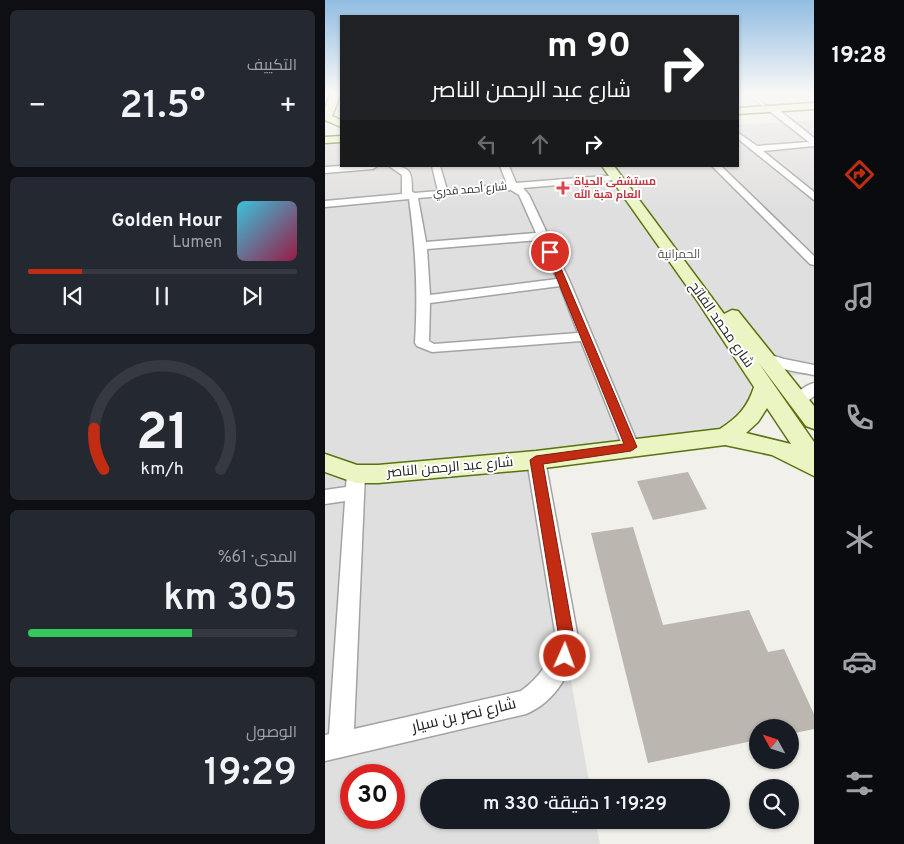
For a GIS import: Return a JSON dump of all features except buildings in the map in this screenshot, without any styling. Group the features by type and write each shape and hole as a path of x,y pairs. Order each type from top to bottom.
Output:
{"main road":[{"path":"325,140 340,139"},
{"name":"شارع محمد الفاتح","path":"615,170 814,421"},
{"name":"شارع محمد الفاتح","path":"615,170 814,460"},
{"name":"شارع عبد الرحمن الناصر","path":"725,437 744,425 754,414 761,400 764,387"},
{"name":"شارع عبد الرحمن الناصر","path":"325,463 356,483 378,474 536,460 725,437 777,448 795,455 814,467"}],"street":[{"path":"800,132 814,143"},
{"path":"739,136 814,197"},
{"path":"757,149 814,143"},
{"path":"325,170 361,167"},
{"path":"395,167 405,171 407,175 421,246 424,300 421,343 432,348 586,337"},
{"path":"436,167 443,193"},
{"path":"504,167 513,187 524,195 564,282 631,447"},
{"path":"717,167 814,262"},
{"name":"شارع أحمد قدري","path":"325,204 513,187 615,170"},
{"path":"800,185 814,183"},
{"path":"421,246 543,236"},
{"path":"424,300 564,282"},
{"path":"764,357 814,370"},
{"path":"798,400 814,388"},
{"name":"شارع نصر بن سيار","path":"333,746 526,702 540,693 556,674 565,656 567,638 536,460"},
{"path":"325,497 356,483 333,746"}],"shaded area":[{"path":"739,132 814,132 814,373 751,381 751,409 722,432 531,459 589,779 420,779 420,829 597,829 600,844 325,844 325,145 340,144 340,167 739,167"}],"place":[{"name":"مستشفى الحياة العام هبة الله","path":"563,188"}],"district":[{"name":"الحمرانية","path":"679,255"}],"route":[{"path":"550,252 631,447 536,460 567,638 565,656"}]}
